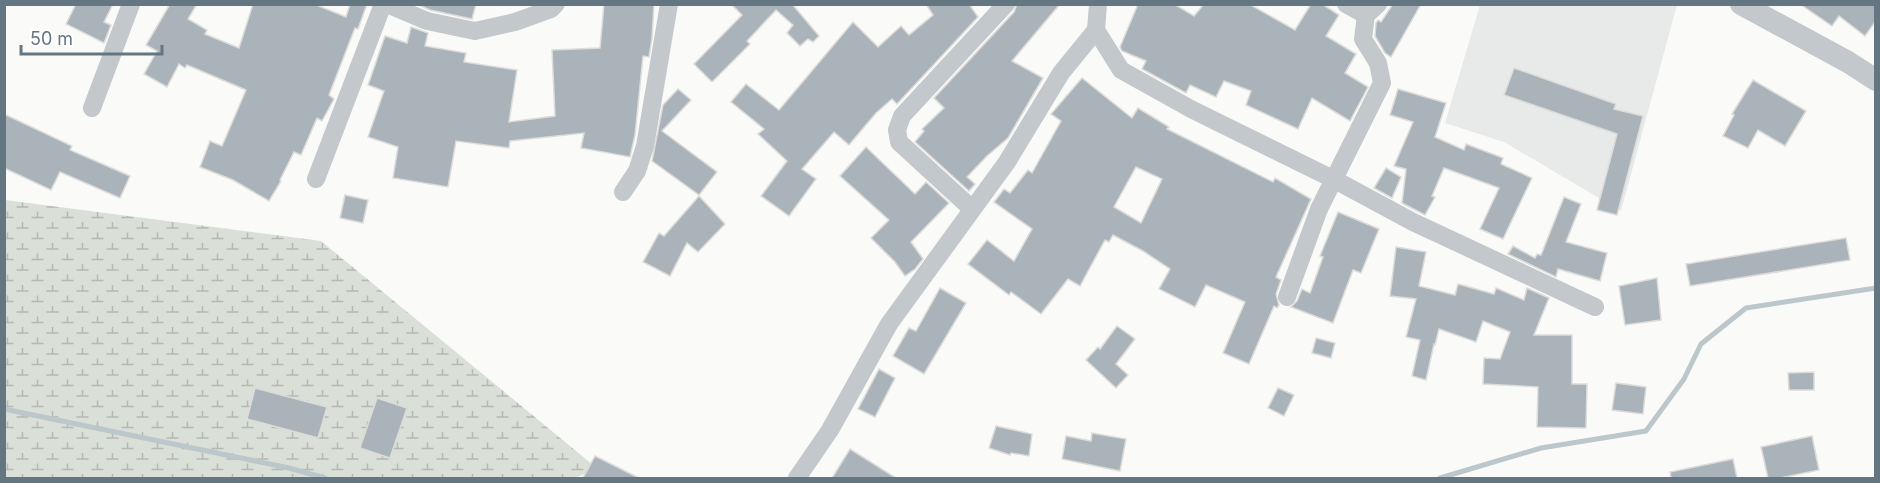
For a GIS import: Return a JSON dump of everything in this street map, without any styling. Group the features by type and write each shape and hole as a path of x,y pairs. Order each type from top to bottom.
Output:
{"street":[{"path":"92,108 131,4"},
{"path":"316,179 385,4 427,21 475,31 515,22 551,9 556,4"},
{"path":"623,192 637,171 645,146 669,4"},
{"path":"972,209 900,142 897,130 902,116 1006,4"},
{"path":"797,478 830,430 889,324 1007,162 1061,73 1096,30 1098,4"},
{"path":"1287,297 1318,209 1335,180 1382,83 1378,63 1364,39 1372,10 1346,4"},
{"path":"1742,4 1848,62 1875,80"},
{"path":"1096,30 1121,70 1191,109 1335,180 1413,222 1595,307"}],"shaded area":[{"path":"1480,5 1677,5 1621,211 1504,142 1445,123"}],"green space":[{"path":"5,200 321,241 598,469 574,478 5,478"}],"building":[{"path":"76,4 113,4 104,22 111,25 104,43 66,24"},
{"path":"170,4 197,4 188,19 207,30 205,34 239,48 253,4 314,4 346,17 350,4 367,4 358,29 355,28 329,95 334,99 322,121 317,118 301,155 294,152 269,201 233,180 200,167 210,141 222,146 246,90 187,65 185,68 179,64 167,87 144,74 157,51 146,45"},
{"path":"417,4 476,4 472,19 430,10"},
{"path":"604,4 654,4 652,38 649,57 643,56 635,135 630,157 581,148 584,133 510,141 509,148 456,141 448,187 393,178 398,147 368,137 384,91 368,85 385,36 407,43 411,27 428,33 425,46 466,53 464,62 517,70 509,122 555,116 552,50 600,48"},
{"path":"731,4 792,4 819,36 813,42 808,39 800,46 787,33 793,25 776,10 747,41 750,44 712,82 694,64 742,15"},
{"path":"926,4 969,4 978,17 897,104 892,99 876,113 849,145 834,132 802,169 816,179 789,216 761,196 787,161 758,134 764,129 731,102 746,84 779,110 853,22 878,47 901,26 909,35 933,15"},
{"path":"1017,4 1060,4 1012,61 1043,78 1008,138 967,177 975,184 969,191 915,142 924,131 922,129 944,108 934,98 1014,12"},
{"path":"1138,4 1174,4 1194,16 1204,4 1249,4 1295,30 1311,4 1322,4 1339,15 1326,36 1356,54 1345,73 1368,87 1350,121 1312,98 1298,129 1246,105 1251,91 1224,81 1216,97 1190,85 1186,93 1142,69 1146,61 1122,51 1120,47"},
{"path":"1393,4 1421,4 1391,57 1385,53 1375,36 1376,23 1378,20 1381,22"},
{"path":"1800,4 1875,4 1875,22 1865,36 1839,16 1832,26"},
{"path":"1514,68 1616,104 1614,109 1643,116 1617,215 1597,210 1617,134 1504,95"},
{"path":"1082,78 1132,118 1138,108 1169,127 1167,129 1273,182 1275,178 1311,199 1276,277 1281,280 1276,294 1279,305 1277,308 1274,306 1249,364 1223,353 1245,302 1206,285 1195,307 1159,289 1170,269 1113,235 1109,242 1105,240 1080,286 1068,279 1041,314 1011,292 1009,295 968,264 987,240 1014,261 1032,229 994,202 1004,189 1010,193 1028,170 1032,173 1061,121 1051,114","holes":["1136,167 1162,179 1141,223 1114,207"]},
{"path":"1753,80 1806,111 1785,146 1758,130 1748,148 1723,136 1734,115 1732,114"},
{"path":"678,89 691,100 662,131 717,172 699,195 652,161 663,105"},
{"path":"1398,89 1446,103 1435,137 1464,150 1466,144 1503,158 1501,164 1532,178 1503,239 1480,229 1499,188 1444,168 1432,196 1435,197 1425,215 1402,203 1406,169 1394,166 1413,122 1390,115"},
{"path":"4,114 72,146 70,150 130,176 120,198 60,172 51,190 4,168"},
{"path":"866,147 915,194 926,182 949,203 911,242 923,259 905,276 895,262 871,238 889,220 840,176"},
{"path":"1386,168 1401,177 1392,198 1374,188"},
{"path":"345,195 368,200 363,223 340,218"},
{"path":"699,196 725,224 698,252 687,243 670,276 643,262 659,233 664,236"},
{"path":"1564,197 1581,204 1566,242 1607,253 1600,281 1558,269 1556,277 1508,254 1513,246 1535,258 1537,254 1541,255"},
{"path":"1338,212 1379,229 1361,273 1353,270 1333,323 1291,307 1297,301 1302,289 1310,293 1323,257 1320,256"},
{"path":"1846,238 1850,260 1690,286 1686,264"},
{"path":"1396,247 1426,252 1419,286 1455,295 1458,284 1494,294 1496,288 1524,300 1527,288 1549,298 1534,335 1572,335 1572,384 1587,384 1586,428 1537,427 1538,387 1483,384 1484,358 1500,359 1510,332 1483,321 1476,342 1439,329 1426,380 1412,376 1420,340 1406,337 1416,299 1390,296"},
{"path":"1657,278 1661,320 1625,325 1619,286"},
{"path":"940,288 966,303 924,374 893,356 909,328 916,331"},
{"path":"1117,326 1135,339 1116,364 1128,375 1116,388 1086,360 1098,347 1100,349"},
{"path":"1316,338 1335,343 1331,358 1312,353"},
{"path":"879,369 895,378 875,417 858,409"},
{"path":"1814,372 1814,390 1789,390 1788,373"},
{"path":"1616,383 1646,387 1643,414 1612,410"},
{"path":"255,388 327,407 318,438 247,419"},
{"path":"1278,388 1294,395 1284,416 1268,408"},
{"path":"377,398 407,408 390,458 360,448"},
{"path":"996,426 1032,434 1029,456 1011,453 1010,455 989,448"},
{"path":"1092,433 1126,439 1120,471 1062,459 1066,436 1091,441"},
{"path":"1812,436 1819,470 1780,478 1768,478 1761,447"},
{"path":"850,449 896,478 832,478"},
{"path":"595,456 639,478 583,478"},
{"path":"1733,459 1737,478 1671,478 1670,472"}],"waterway":[{"path":"1440,478 1541,448 1646,431 1684,379 1701,344 1746,308 1876,288"},
{"path":"4,409 289,468 325,478"}]}
